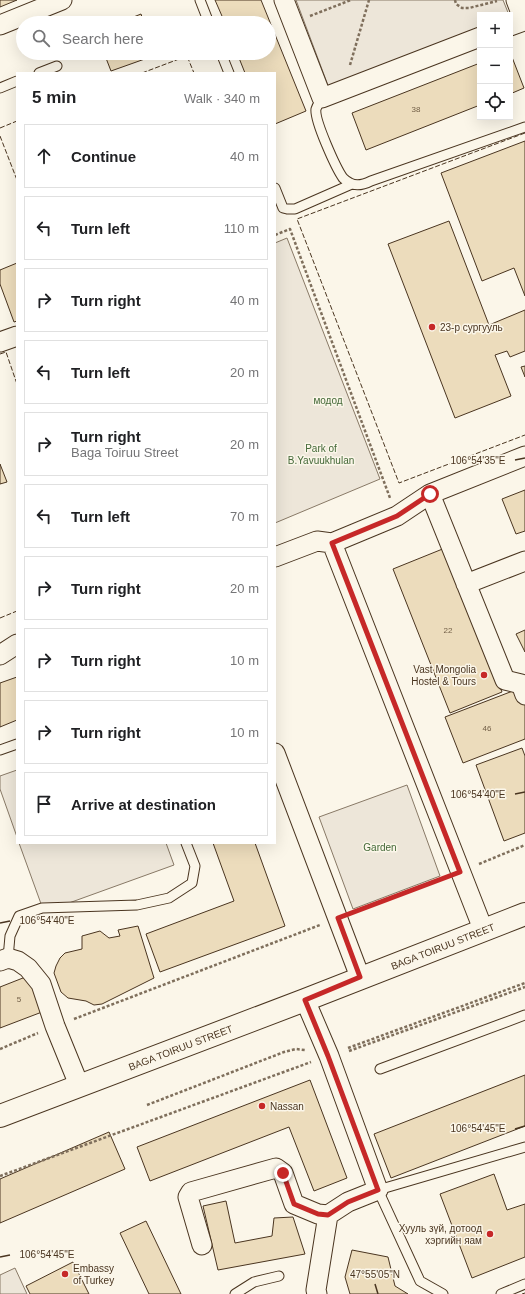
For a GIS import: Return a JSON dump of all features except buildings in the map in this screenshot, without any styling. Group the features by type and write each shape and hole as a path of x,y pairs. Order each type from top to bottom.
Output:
{"main road":[{"name":"BAGA TOIRUU STREET","path":"0,1116 305,1000 360,977 525,914"}],"street":[{"path":"22,16 62,0"},
{"path":"284,0 322,98 477,38"},
{"path":"516,0 520,24"},
{"path":"0,25 16,19"},
{"path":"0,342 16,336"},
{"path":"276,557 317,541 332,543 397,516 430,494 525,456"},
{"path":"430,494 505,680 521,684 525,696"},
{"path":"332,543 483,929"},
{"path":"466,584 525,561"},
{"path":"0,655 16,645"},
{"path":"276,756 360,977"},
{"path":"4,959 18,961 28,968 41,984 55,1026 79,1085"},
{"path":"202,1245 188,1197 191,1192 276,1168 283,1173 294,1204 318,1214 328,1215 348,1202 378,1190 328,1056 305,1000"},
{"path":"317,1294 316,1290 328,1215"}],"lane":[{"path":"200,0 206,16"},
{"path":"224,60 229,72"},
{"path":"42,72 57,66"},
{"path":"0,88 16,82"},
{"path":"322,98 316,109 322,130 344,179 352,184 361,185 525,127"},
{"path":"276,190 283,208 295,209 352,184"},
{"path":"0,750 16,744"},
{"path":"4,959 10,936 19,916 42,908 137,905 169,898 192,883 195,866 186,844"},
{"path":"380,1069 525,1015"},
{"path":"443,1294 420,1281 378,1190 525,1147"},
{"path":"235,1294 254,1282 279,1276"},
{"path":"501,1294 525,1284"}],"path":[{"path":"293,23 351,0"},
{"path":"343,89 369,0"},
{"path":"455,0 456,4 462,8 469,8 500,0"},
{"path":"276,235 290,229 397,516"},
{"path":"0,1049 55,1026 460,872 525,845"},
{"path":"0,1176 525,983"}],"green space":[{"path":"296,0 503,0 508,12 477,12 477,33 329,88"},
{"name":"Park of B.Yavuukhulan","path":"287,238 380,479 276,523 276,243"},
{"path":"16,770 16,834 0,789 0,776"},
{"name":"Garden","path":"407,785 440,876 353,909 319,817"},
{"path":"19,844 166,844 174,865 44,912"},
{"path":"15,1268 27,1294 0,1294 0,1275"}],"fence":[{"path":"145,72 176,60"},
{"path":"189,60 194,72"},
{"path":"0,128 16,121"},
{"path":"525,133 297,219 399,483 525,435"},
{"path":"0,136 16,177"},
{"path":"0,354 6,352 16,381"},
{"path":"0,618 16,611"}],"place":[{"name":"23-р сургууль","path":"432,327"},
{"name":"Vast Mongolia Hostel & Tours","path":"484,675"},
{"name":"Nassan","path":"262,1106"},
{"name":"Хууль зүй, дотоод хэргийн яам","path":"490,1234"},
{"name":"Embassy of Turkey","path":"65,1274"}],"route":[{"path":"283,1173 294,1204 318,1214 328,1215 348,1202 378,1190 328,1056 305,1000 360,977 338,918 460,872 332,543 397,516 430,494"}],"park label":[{"name":"модод","path":"328,400"}]}
